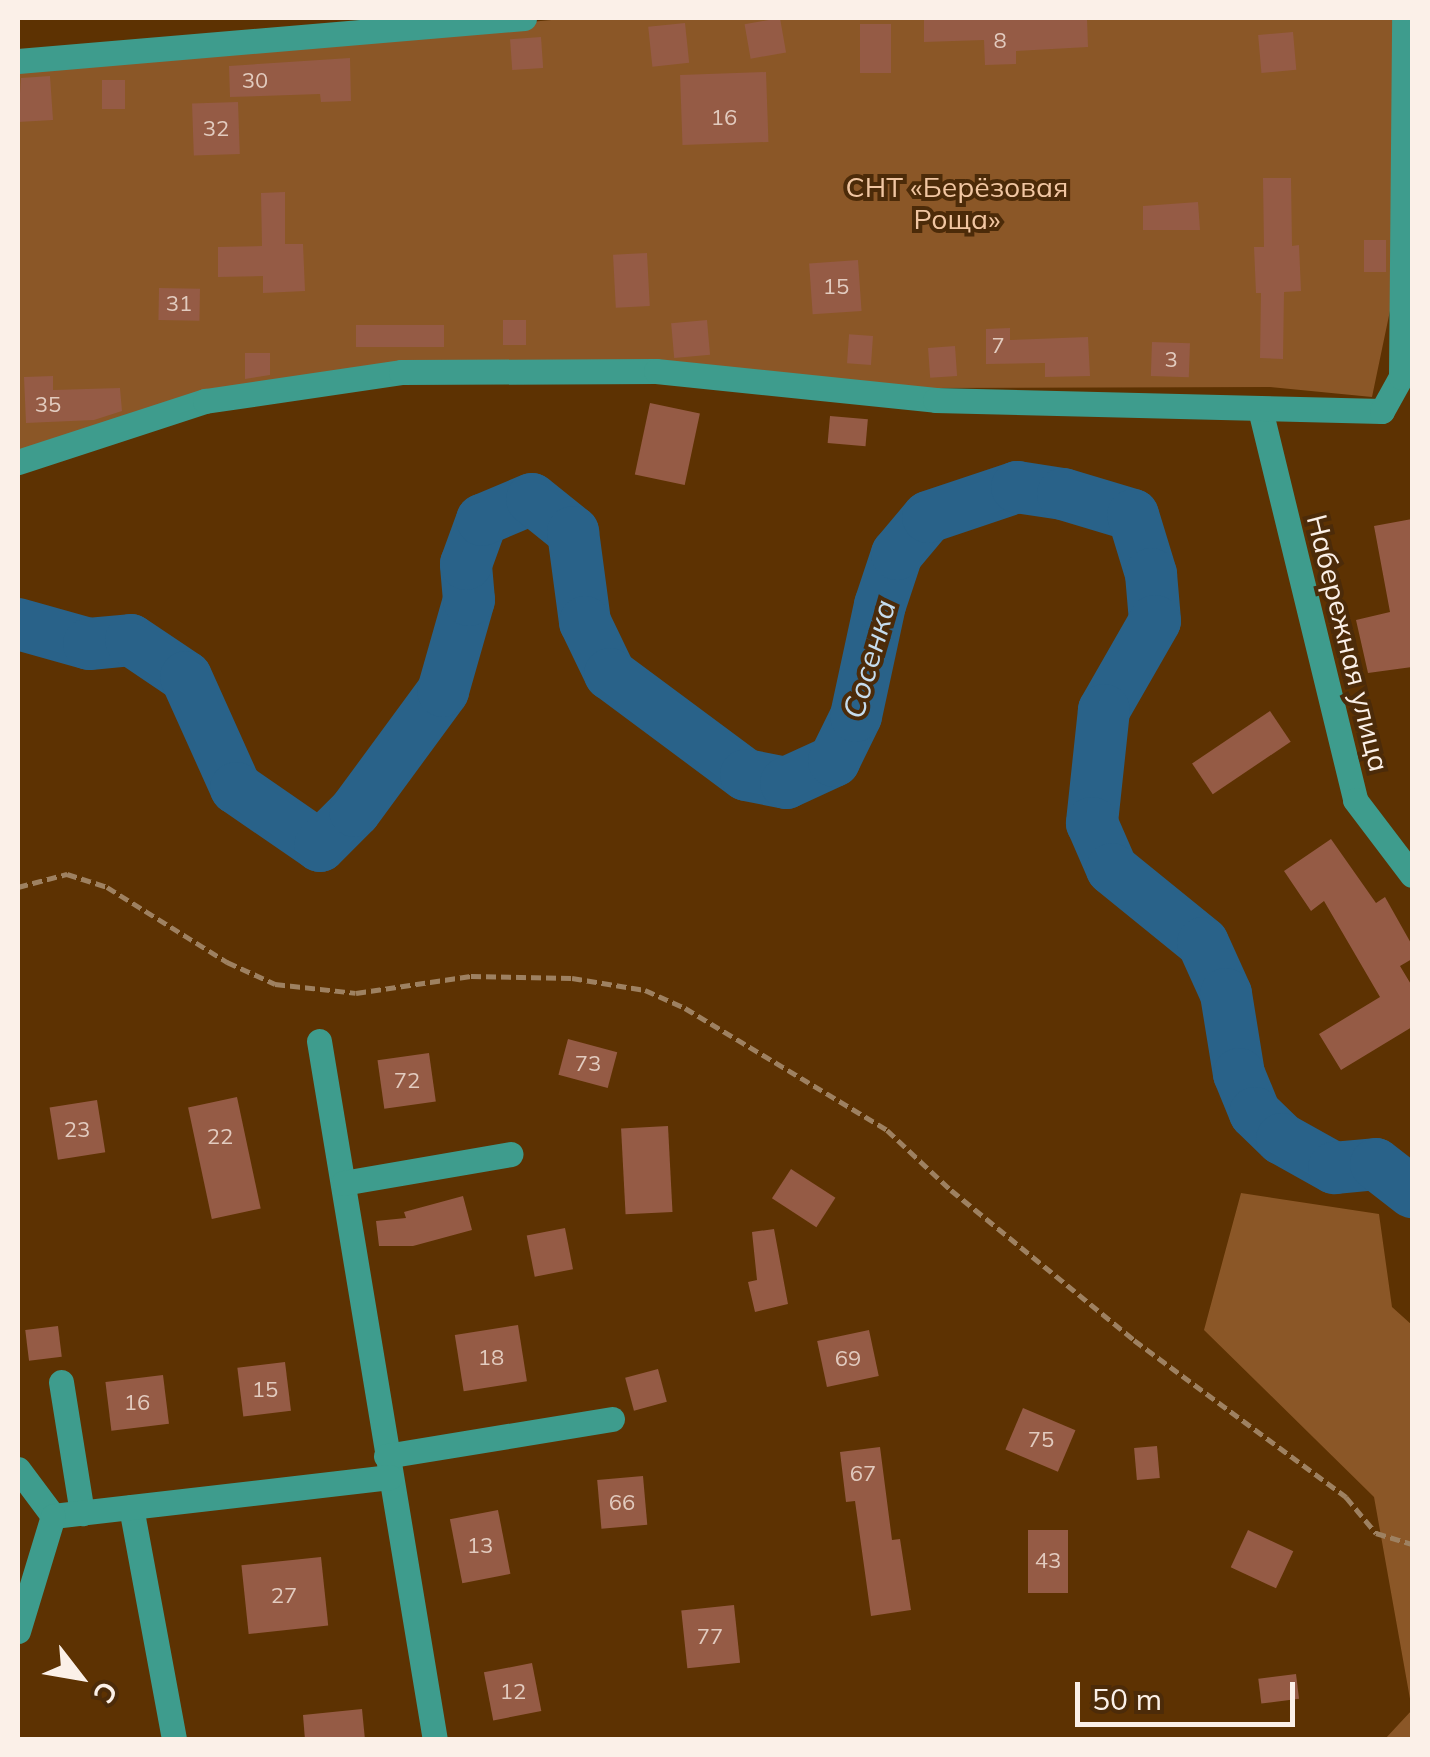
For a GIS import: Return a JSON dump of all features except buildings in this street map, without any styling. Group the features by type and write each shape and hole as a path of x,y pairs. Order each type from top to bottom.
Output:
{"street":[{"path":"18,61 524,18"},
{"path":"18,462 205,401 400,372 656,371 935,400 1382,411 1402,378 1404,18"},
{"name":"Набережная улица","path":"1260,409 1355,800 1412,875"},
{"path":"320,1041 435,1740"},
{"path":"342,1183 511,1154"},
{"path":"61,1382 82,1513"},
{"path":"53,1516 388,1467 612,1419"},
{"path":"18,1470 53,1516"},
{"path":"131,1507 174,1740"},
{"path":"18,1631 53,1516"}],"path":[{"path":"18,886 67,874 107,887 228,962 275,984 356,994 471,976 572,978 645,990 685,1008 887,1130 951,1190 1134,1340 1346,1497 1376,1532 1412,1544"}],"green space":[{"name":"СНТ «Берёзовая Роща»","path":"573,18 1400,18 1396,282 1372,397 1270,387 929,388 660,363 303,378 18,454 18,70"},
{"path":"1241,1193 1379,1214 1392,1307 1412,1325 1412,1710 1374,1497 1204,1330"},
{"path":"1412,1710 1412,1739 1385,1739"}],"waterway":[{"name":"Сосенка","path":"18,624 89,644 131,640 186,677 236,788 320,846 355,811 443,691 469,600 466,564 482,520 532,499 573,532 585,622 610,674 746,775 786,783 834,761 856,716 880,605 897,554 928,517 1017,487 1063,494 1133,515 1151,574 1155,621 1104,710 1092,823 1112,869 1203,943 1226,994 1239,1074 1255,1113 1282,1139 1334,1168 1376,1164 1412,1192"}]}
